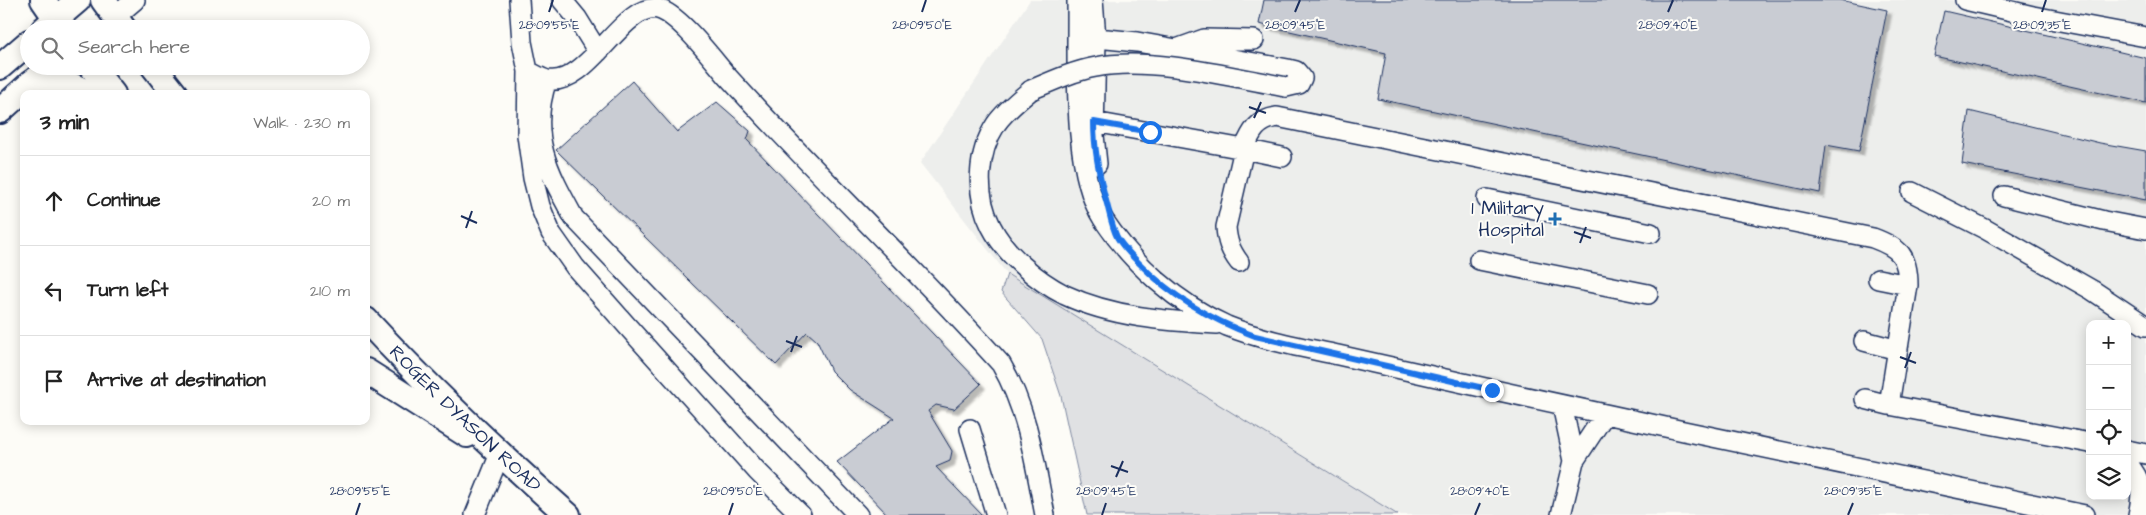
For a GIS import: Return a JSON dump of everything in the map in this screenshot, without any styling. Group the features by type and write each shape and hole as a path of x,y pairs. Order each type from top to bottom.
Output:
{"main road":[{"path":"52,19 78,0"},
{"path":"0,68 20,50"},
{"path":"23,90 41,75"},
{"path":"98,75 109,90"},
{"path":"160,75 172,90"},
{"path":"31,83 67,83 82,90"},
{"path":"0,111 20,93"},
{"name":"ROGER DYASON ROAD","path":"370,324 505,459 568,515"},
{"name":"ROGER DYASON ROAD","path":"370,374 499,456 542,515"}],"street":[{"path":"111,19 135,0"},
{"path":"519,0 522,42 528,70 527,134 538,196 551,233 575,267 621,319 758,472 801,515"},
{"path":"562,0 577,18 598,52"},
{"path":"1077,0 1077,36 1087,122"},
{"path":"1094,0 1096,38 1084,162 1091,191 1102,216 1150,275 1200,312 1226,325 1285,344 1562,405 2085,515"},
{"path":"1965,0 2035,8 2146,37"},
{"path":"528,70 547,80 565,79 573,75 630,21 642,12 650,9 658,9 669,14 682,25 743,93 1001,364 1011,381 1022,411 1045,515"},
{"path":"1077,36 1177,48 1288,69 1302,78 1299,84 1286,87 1164,67 1112,65 1081,70 1031,90 1012,106 996,125 985,146 980,165 983,205 990,226 1001,243 1039,278 1064,294 1112,311 1145,318 1226,325"},
{"path":"1177,48 1204,39 1254,40"},
{"path":"547,80 540,107 541,144 548,169 574,218 858,515"},
{"path":"1239,262 1226,239 1226,227 1244,150 1253,129 1267,118 1277,117 1873,238 1886,243 1900,252 1908,267 1908,285 1889,405"},
{"path":"1087,122 1282,157"},
{"path":"1912,192 1985,229 2076,280 2146,326"},
{"path":"2004,196 2146,229"},
{"path":"1487,199 1651,233"},
{"path":"551,233 574,218"},
{"path":"1479,260 1648,294"},
{"path":"1878,279 1908,285"},
{"path":"1864,341 1898,350"},
{"path":"1865,399 2086,442"},
{"path":"1562,405 1574,462"},
{"path":"1560,515 1574,462 1605,414"},
{"path":"970,429 996,515"},
{"path":"2131,451 2146,454"},
{"path":"475,515 499,456"},
{"path":"2131,469 2140,481 2141,499 2138,515"}],"shaded area":[{"name":"1 Military Hospital","path":"1030,0 2146,0 2146,515 1398,515 1007,274 920,163"},
{"path":"1007,274 1398,515 1087,515 1061,396 1042,339 1001,292"}],"building":[{"path":"1264,0 1840,0 1887,10 1859,151 1826,145 1820,193 1378,99 1386,53 1259,24"},
{"path":"1944,11 2146,58 2146,103 1934,56"},
{"path":"632,81 677,132 717,102 750,131 747,140 981,384 954,409 936,405 928,411 952,451 950,461 936,467 982,515 888,515 837,462 894,418 850,390 831,371 817,341 807,332 776,365 556,150"},
{"path":"1969,111 2100,143 2146,151 2146,200 1962,164"}],"place":[{"name":"1 Military Hospital","path":"1555,219"}],"route":[{"path":"1150,132 1094,122 1094,148 1102,186 1118,237 1132,256 1150,275 1171,292 1200,312 1226,325 1255,336 1492,390"}]}
